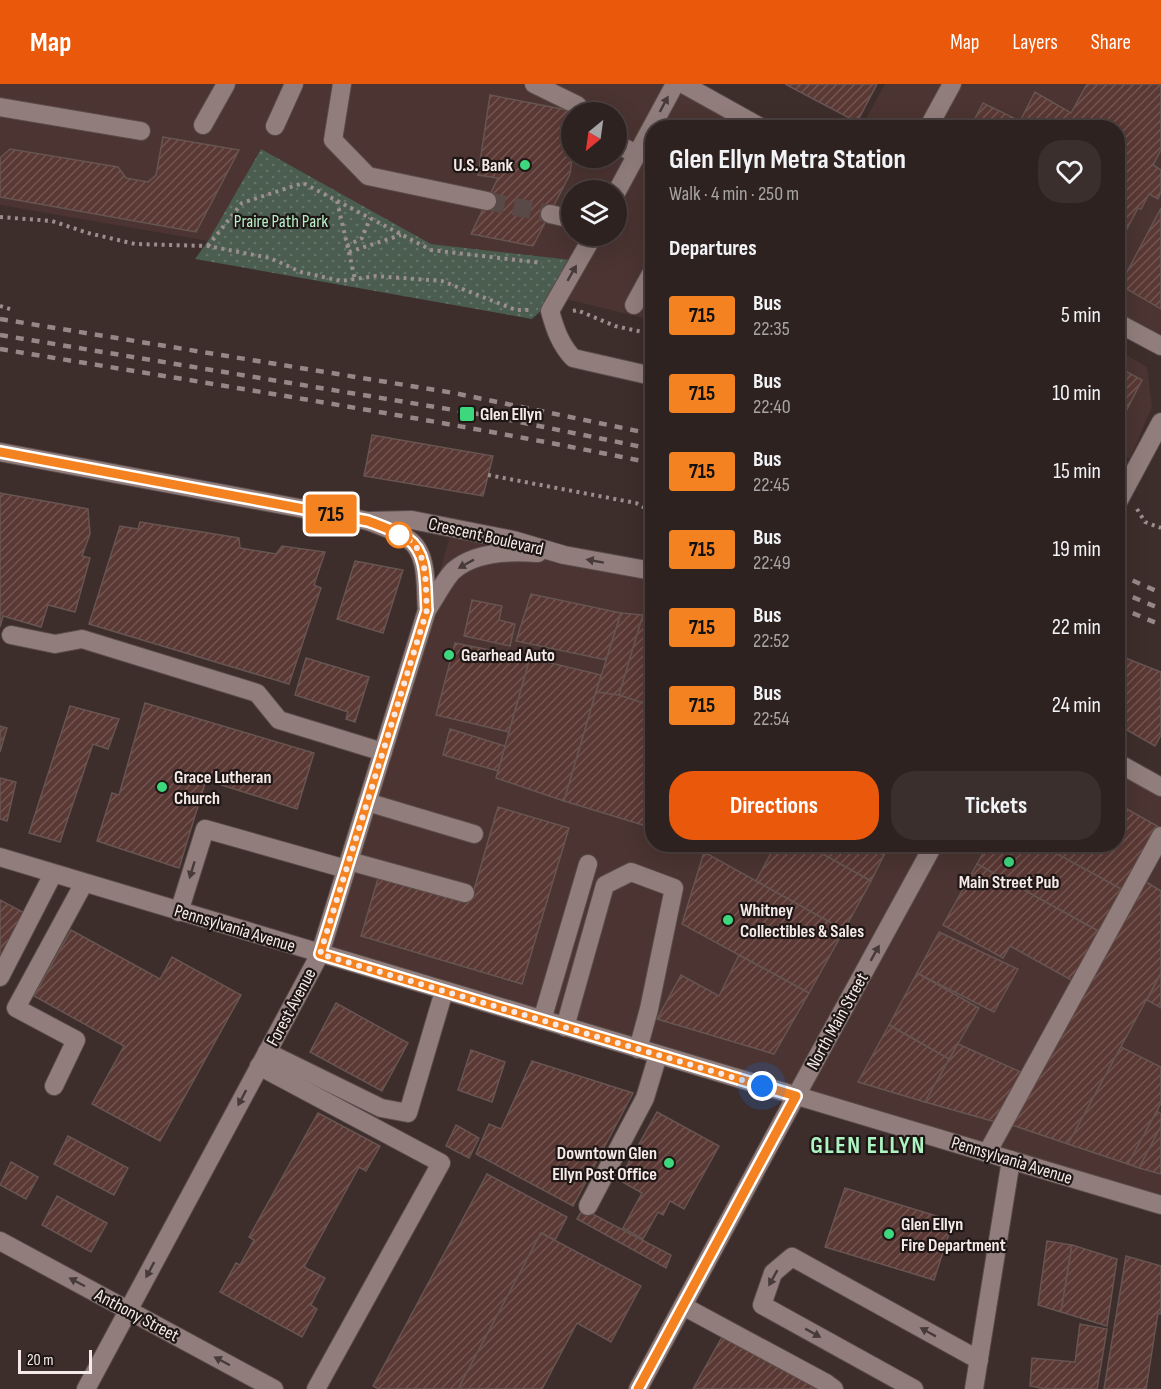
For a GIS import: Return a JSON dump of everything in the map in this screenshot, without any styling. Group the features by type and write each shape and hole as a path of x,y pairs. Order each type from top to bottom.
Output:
{"street":[{"path":"203,125 226,84"},
{"path":"275,126 294,84"},
{"path":"342,84 333,140 368,176 487,201"},
{"path":"534,84 570,102"},
{"path":"655,120 675,84"},
{"path":"683,84 735,120"},
{"path":"932,120 952,84"},
{"path":"0,107 141,131"},
{"path":"623,180 645,139"},
{"path":"627,149 637,154"},
{"path":"550,214 561,216"},
{"path":"587,246 550,311 556,334 565,350 573,358 645,374"},
{"path":"634,305 645,285"},
{"path":"1125,326 1161,346"},
{"path":"1125,489 1161,422"},
{"name":"Crescent Boulevard","path":"0,452 368,521 412,520 513,540 564,555 645,570"},
{"name":"Forest Avenue","path":"86,1389 320,954 427,610 420,552 409,539 368,521"},
{"path":"427,610 453,572 470,560 491,555 525,552 564,555"},
{"path":"11,635 56,644 82,639 257,693 279,720 383,752"},
{"path":"1125,767 1161,787"},
{"path":"367,802 474,834"},
{"path":"179,912 205,829 465,893"},
{"path":"987,1153 1161,836"},
{"name":"North Main Street","path":"638,1389 930,852"},
{"name":"Pennsylvania Avenue","path":"0,858 1161,1205"},
{"path":"542,1020 588,864"},
{"path":"565,1027 605,885 631,872 674,888 649,1009 638,1049"},
{"path":"0,977 53,874"},
{"path":"54,1086 76,1040 16,1008 84,883"},
{"path":"263,1059 381,1108 408,1113 444,991"},
{"path":"588,1206 645,1098 657,1054"},
{"path":"263,1059 441,1163 316,1389"},
{"path":"974,1389 1011,1160"},
{"name":"Anthony Street","path":"0,1241 274,1389"},
{"path":"914,1389 762,1305 773,1273 792,1257 979,1360"},
{"path":"682,1306 834,1389"}],"path":[{"path":"208,246 242,203 303,183 431,250 542,263"},
{"path":"336,200 355,279"},
{"path":"0,217 52,221 88,233 135,244 208,246 270,258 301,272 341,281 375,276 442,281 516,310 577,310 615,326 645,332"},
{"path":"347,246 362,238 370,218"},
{"path":"349,252 402,235"},
{"path":"0,306 13,310"},
{"path":"488,476 636,503 645,508"},
{"path":"1145,522 1161,528"}],"shaded area":[{"path":"0,84 666,84 627,157 627,102 561,102 561,168 621,168 614,180 561,180 561,246 580,246 572,260 431,244 261,149 208,241 0,205"},
{"path":"885,84 1161,84 1161,337 1125,317 1125,120 865,120"},
{"path":"681,89 732,120 664,120"},
{"path":"645,154 645,318 565,299 594,246 627,246 627,187"},
{"path":"1125,354 1147,367 1152,407 1130,458 1125,456"},
{"path":"450,536 645,575 645,852 922,852 795,1088 329,949"},
{"path":"1125,772 1161,791 1161,1198 806,1092 935,852 1125,852"}],"green space":[{"name":"Praire Path Park","path":"261,149 431,244 572,260 546,306 532,319 195,259 208,241"}],"building":[{"path":"785,84 877,84 858,120 853,120"},
{"path":"1087,84 1161,84 1161,150 1153,165 1161,170 1161,192 1158,199 1149,194 1141,209 1138,208 1125,232 1125,120 1021,120 1035,92 1071,113"},
{"path":"490,95 561,109 561,168 571,168 570,174 567,180 561,180 561,192 533,246 471,234 498,178 478,175"},
{"path":"983,103 1018,120 974,120"},
{"path":"163,137 239,150 196,232 0,197 0,158 10,149 118,167 126,178 148,182 156,175"},
{"path":"1161,208 1161,309 1125,288 1125,276"},
{"path":"1125,371 1142,380 1125,413"},
{"path":"372,435 493,456 483,496 364,476"},
{"path":"0,493 88,509 90,534 82,556 90,558 75,612 48,605 41,627 3,616 0,627"},
{"path":"140,522 239,538 240,548 276,554 282,546 325,552 314,585 321,588 289,684 89,624 120,526 138,529"},
{"path":"355,561 403,570 383,633 337,619"},
{"path":"531,594 621,613 606,660 516,641"},
{"path":"472,600 502,606 499,620 515,624 510,646 464,636"},
{"path":"621,613 643,615 619,695 596,692"},
{"path":"643,615 645,615 645,704 619,695"},
{"path":"455,643 530,658 509,732 436,715"},
{"path":"306,658 369,677 355,722 346,719 348,712 295,695"},
{"path":"530,658 601,675 564,801 496,778"},
{"path":"1125,658 1161,672 1161,735 1155,746 1125,729"},
{"path":"596,692 619,695 645,704 645,818 643,825 564,801"},
{"name":"Grace Lutheran Church","path":"145,703 314,753 297,809 206,780 179,868 97,841 112,793 119,795"},
{"path":"70,706 119,719 108,749 93,744 60,842 29,833"},
{"path":"0,726 7,728 0,752"},
{"path":"450,729 505,746 498,771 443,755"},
{"path":"0,778 16,782 7,821 0,819"},
{"path":"498,807 569,828 522,984 361,936 380,872 471,900"},
{"path":"1125,808 1159,827 1123,890 1054,852 1125,852"},
{"path":"704,852 844,930 809,993 682,924"},
{"path":"772,852 819,852 871,881 844,930 756,881"},
{"path":"819,852 879,852 884,855 871,881"},
{"path":"984,852 1054,852 1123,890 1100,932 977,864"},
{"path":"977,864 1100,932 1073,981 1010,946 1003,958 943,925"},
{"path":"1138,877 1161,891 1161,973 1068,1144 1003,1122"},
{"path":"0,900 30,916 0,973"},
{"path":"71,930 160,979 172,957 241,995 160,1141 92,1104 124,1046 34,996"},
{"path":"939,932 1018,969 994,1012 917,973"},
{"path":"739,955 809,993 774,1054 657,1019 681,975 719,996"},
{"path":"917,973 979,1008 949,1059 889,1025"},
{"path":"1161,973 1161,1008 1147,1000"},
{"path":"336,1003 408,1043 382,1091 310,1052"},
{"path":"889,1025 949,1059 925,1102 858,1082"},
{"path":"958,1044 1023,1073 996,1122 925,1102"},
{"path":"1121,1047 1161,1067 1161,1103 1128,1164 1068,1144"},
{"path":"471,1050 505,1062 492,1102 458,1090"},
{"path":"532,1061 633,1093 573,1206 476,1154 489,1124 501,1129"},
{"path":"1157,1111 1161,1114 1161,1126 1139,1168 1128,1164"},
{"name":"Downtown Glen Ellyn Post Office","path":"657,1112 719,1146 684,1209 670,1201 663,1215 658,1212 643,1239 623,1228 642,1193 619,1180"},
{"path":"318,1113 380,1146 366,1171 359,1167 304,1267 325,1278 311,1305 317,1309 302,1337 220,1292 236,1263 240,1265 254,1240 249,1237"},
{"path":"456,1125 479,1138 469,1158 446,1146"},
{"path":"1161,1126 1161,1174 1139,1168"},
{"path":"68,1136 128,1168 114,1195 54,1164"},
{"path":"11,1162 38,1177 26,1199 0,1185"},
{"path":"487,1174 567,1217 555,1240 541,1233 458,1389 379,1389 373,1386"},
{"name":"Glen Ellyn Fire Department","path":"845,1188 953,1221 934,1280 825,1247"},
{"path":"57,1196 107,1223 91,1252 42,1225"},
{"path":"583,1209 671,1255 666,1268 577,1219"},
{"path":"541,1233 641,1286 611,1342 577,1323 542,1389 458,1389"},
{"path":"1047,1241 1072,1245 1061,1312 1038,1305"},
{"path":"1072,1245 1117,1259 1107,1326 1061,1312"},
{"path":"1126,1256 1161,1266 1161,1314 1158,1313 1146,1389 1104,1389"},
{"path":"1080,1324 1107,1329 1097,1389 1046,1389 1030,1386 1032,1358 1075,1362"},
{"path":"722,1337 819,1389 693,1389"}],"tunnel":[{"path":"487,201 550,214"}],"railway":[{"path":"0,319 454,393 645,433"},
{"path":"0,335 490,416 645,448"},
{"path":"0,349 408,417 645,462"},
{"path":"1125,577 1161,593"},
{"path":"1125,594 1161,609"},
{"path":"1125,610 1161,625"}],"bus line":[{"name":"715","path":"0,452 368,521 409,539 420,552 427,610 320,954 796,1096 638,1389"}],"place":[{"name":"U.S. Bank","path":"525,165"},
{"name":"Glen Ellyn","path":"467,414"},
{"name":"Gearhead Auto","path":"449,655"},
{"name":"Grace Lutheran Church","path":"162,787"},
{"name":"Main Street Pub","path":"1009,862"},
{"name":"Whitney Collectibles & Sales","path":"728,920"},
{"name":"Downtown Glen Ellyn Post Office","path":"669,1163"},
{"name":"Glen Ellyn Fire Department","path":"889,1234"}],"district":[{"name":"GLEN ELLYN","path":"868,1145"}],"route":[{"path":"399,535 390,530 409,539 420,552 427,610 320,954 762,1086"}]}
